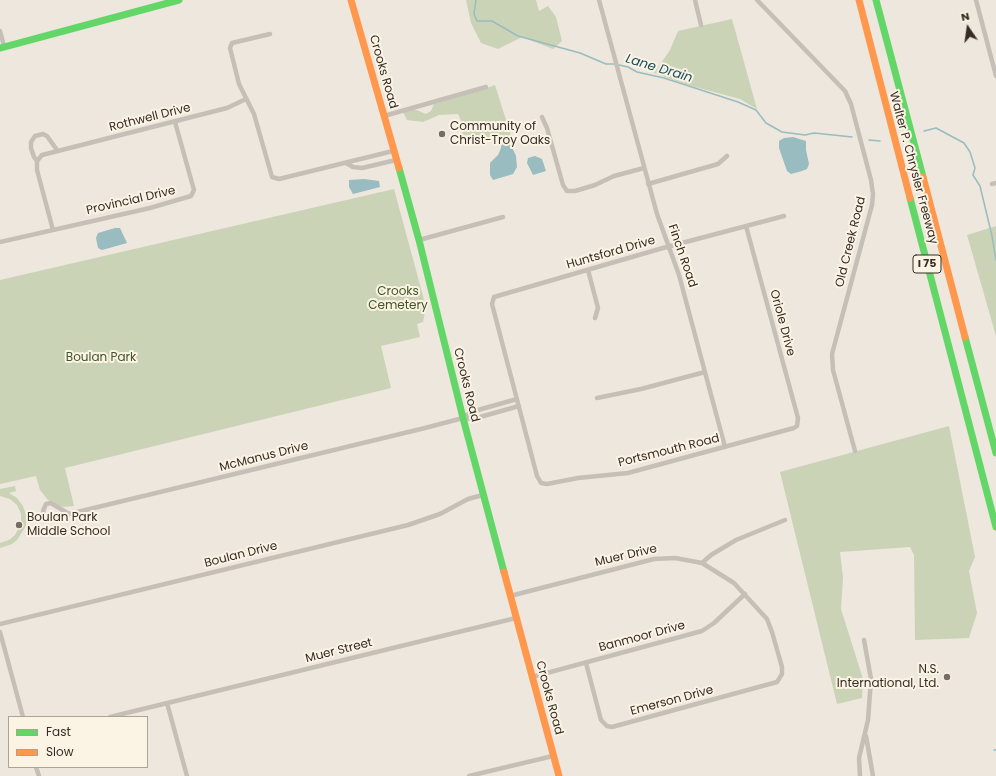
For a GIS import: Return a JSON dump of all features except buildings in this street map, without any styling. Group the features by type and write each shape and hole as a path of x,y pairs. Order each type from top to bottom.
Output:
{"main road":[{"path":"2,47 179,0"},
{"name":"Crooks Road","path":"351,0 419,240 483,495 559,776"},
{"name":"Walter P. Chrysler Freeway","path":"859,0 996,527"},
{"name":"Walter P. Chrysler Freeway","path":"876,0 996,453"}],"street":[{"name":"Finch Road","path":"598,0 648,184 668,247 679,275 725,447"},
{"path":"695,0 702,25"},
{"name":"Old Creek Road","path":"757,0 845,91 851,104 872,180 872,205 832,354 833,370 855,451"},
{"path":"976,0 996,76"},
{"path":"0,31 2,47"},
{"path":"270,34 232,43 230,50 238,84 254,114 271,175 277,179 393,151"},
{"path":"384,116 486,87"},
{"name":"Rothwell Drive","path":"37,162 46,153 227,108 246,99"},
{"path":"542,117 547,128 563,185 567,191 575,191 595,185 614,176 644,168"},
{"name":"Provincial Drive","path":"0,242 150,208 192,195 194,190 175,122"},
{"path":"53,230 37,170 37,162 31,148 31,142 35,136 43,134 47,136 57,150"},
{"path":"648,184 718,164 727,156"},
{"path":"346,163 353,167 362,168 396,160"},
{"name":"Huntsford Drive","path":"517,399 492,304 492,299 498,295 784,216"},
{"path":"419,240 504,217"},
{"name":"Oriole Drive","path":"746,226 798,418 798,424"},
{"path":"588,270 598,308 595,318"},
{"path":"597,398 640,389 705,372"},
{"path":"517,399 519,406 473,419 463,418 471,412 517,399"},
{"name":"Portsmouth Road","path":"519,406 538,478 542,483 547,484 578,478 628,473 794,428 798,424"},
{"name":"McManus Drive","path":"70,514 51,503 46,504 43,511 46,518 51,519 463,418"},
{"name":"Boulan Drive","path":"0,624 408,525 440,514 468,499 483,495"},
{"path":"702,564 711,555 736,540 785,520"},
{"name":"Muer Drive","path":"510,596 654,559 675,558 702,564 728,578 760,610 769,623 778,653"},
{"name":"Banmoor Drive","path":"532,677 702,631 714,623 745,594"},
{"name":"Muer Street","path":"167,703 516,618"},
{"path":"0,632 23,716"},
{"path":"860,776 859,758 865,734 871,679 864,640"},
{"name":"Emerson Drive","path":"586,663 601,720 607,726 612,727 774,683 782,674 778,653"},
{"path":"114,716 167,703 187,776"},
{"path":"865,734 872,776"},
{"path":"469,776 553,756"}],"green space":[{"path":"466,0 536,0 539,11 548,6 556,17 562,41 553,49 522,37 498,49 481,43 471,23"},
{"path":"732,19 757,109 740,99 688,85 654,73 670,50 678,31"},
{"path":"495,85 513,142 482,140 462,136 462,123 458,114 439,115 423,122 407,120 403,112 414,109 426,114 431,111 434,104"},
{"name":"Boulan Park","path":"394,189 426,307 423,322 417,324 420,337 381,346 391,388 65,468 74,506 63,507 48,500 40,490 36,476 0,484 0,280"},
{"path":"996,226 996,336 967,235"},
{"path":"949,426 975,557 969,571 977,613 969,638 915,640 914,555 910,547 840,552 843,578 841,609 863,679 862,698 837,704 780,472"},
{"path":"15,486 16,491 9,493 17,498 23,506 26,515 26,526 17,540 12,544 0,548 0,543 9,540 15,535 21,523 21,514 17,505 10,499 0,496 0,489"}],"water":[{"path":"793,137 806,141 809,164 807,169 791,174 787,171 779,148 779,141 784,138"},
{"path":"501,141 511,145 516,156 517,167 513,174 493,180 490,175 490,163 498,155 501,148"},
{"path":"535,156 542,159 546,171 533,175 527,163 528,158"},
{"path":"364,179 379,181 380,187 353,194 349,187 349,180"},
{"path":"120,228 127,243 102,250 98,248 96,238 98,233"}],"waterway":[{"name":"Lane Drain","path":"476,0 474,14 477,21 492,21 518,36 580,53 606,64 615,64"},
{"name":"Lane Drain","path":"619,65 628,67 637,72 664,78 738,102 756,110 766,123 782,132 805,135 814,133 852,137"},
{"name":"Lane Drain","path":"924,131 936,128 964,143 970,152 975,168 973,175 980,186 996,260"},
{"name":"Lane Drain","path":"869,140 880,141"}],"traffic: fast":[{"path":"0,48 179,0"},
{"path":"876,0 923,177"},
{"path":"399,168 419,240 463,418 504,572"},
{"path":"910,198 996,527"},
{"path":"965,337 996,453"}],"traffic: slow":[{"path":"351,0 399,168"},
{"path":"859,0 910,198"},
{"path":"923,177 965,337"},
{"path":"504,572 559,776"}],"place":[{"name":"Community of Christ-Troy Oaks","path":"442,134"},
{"name":"Boulan Park Middle School","path":"19,525"},
{"name":"N.S. International, Ltd.","path":"947,677"}],"park label":[{"name":"Crooks Cemetery","path":"398,299"}]}
